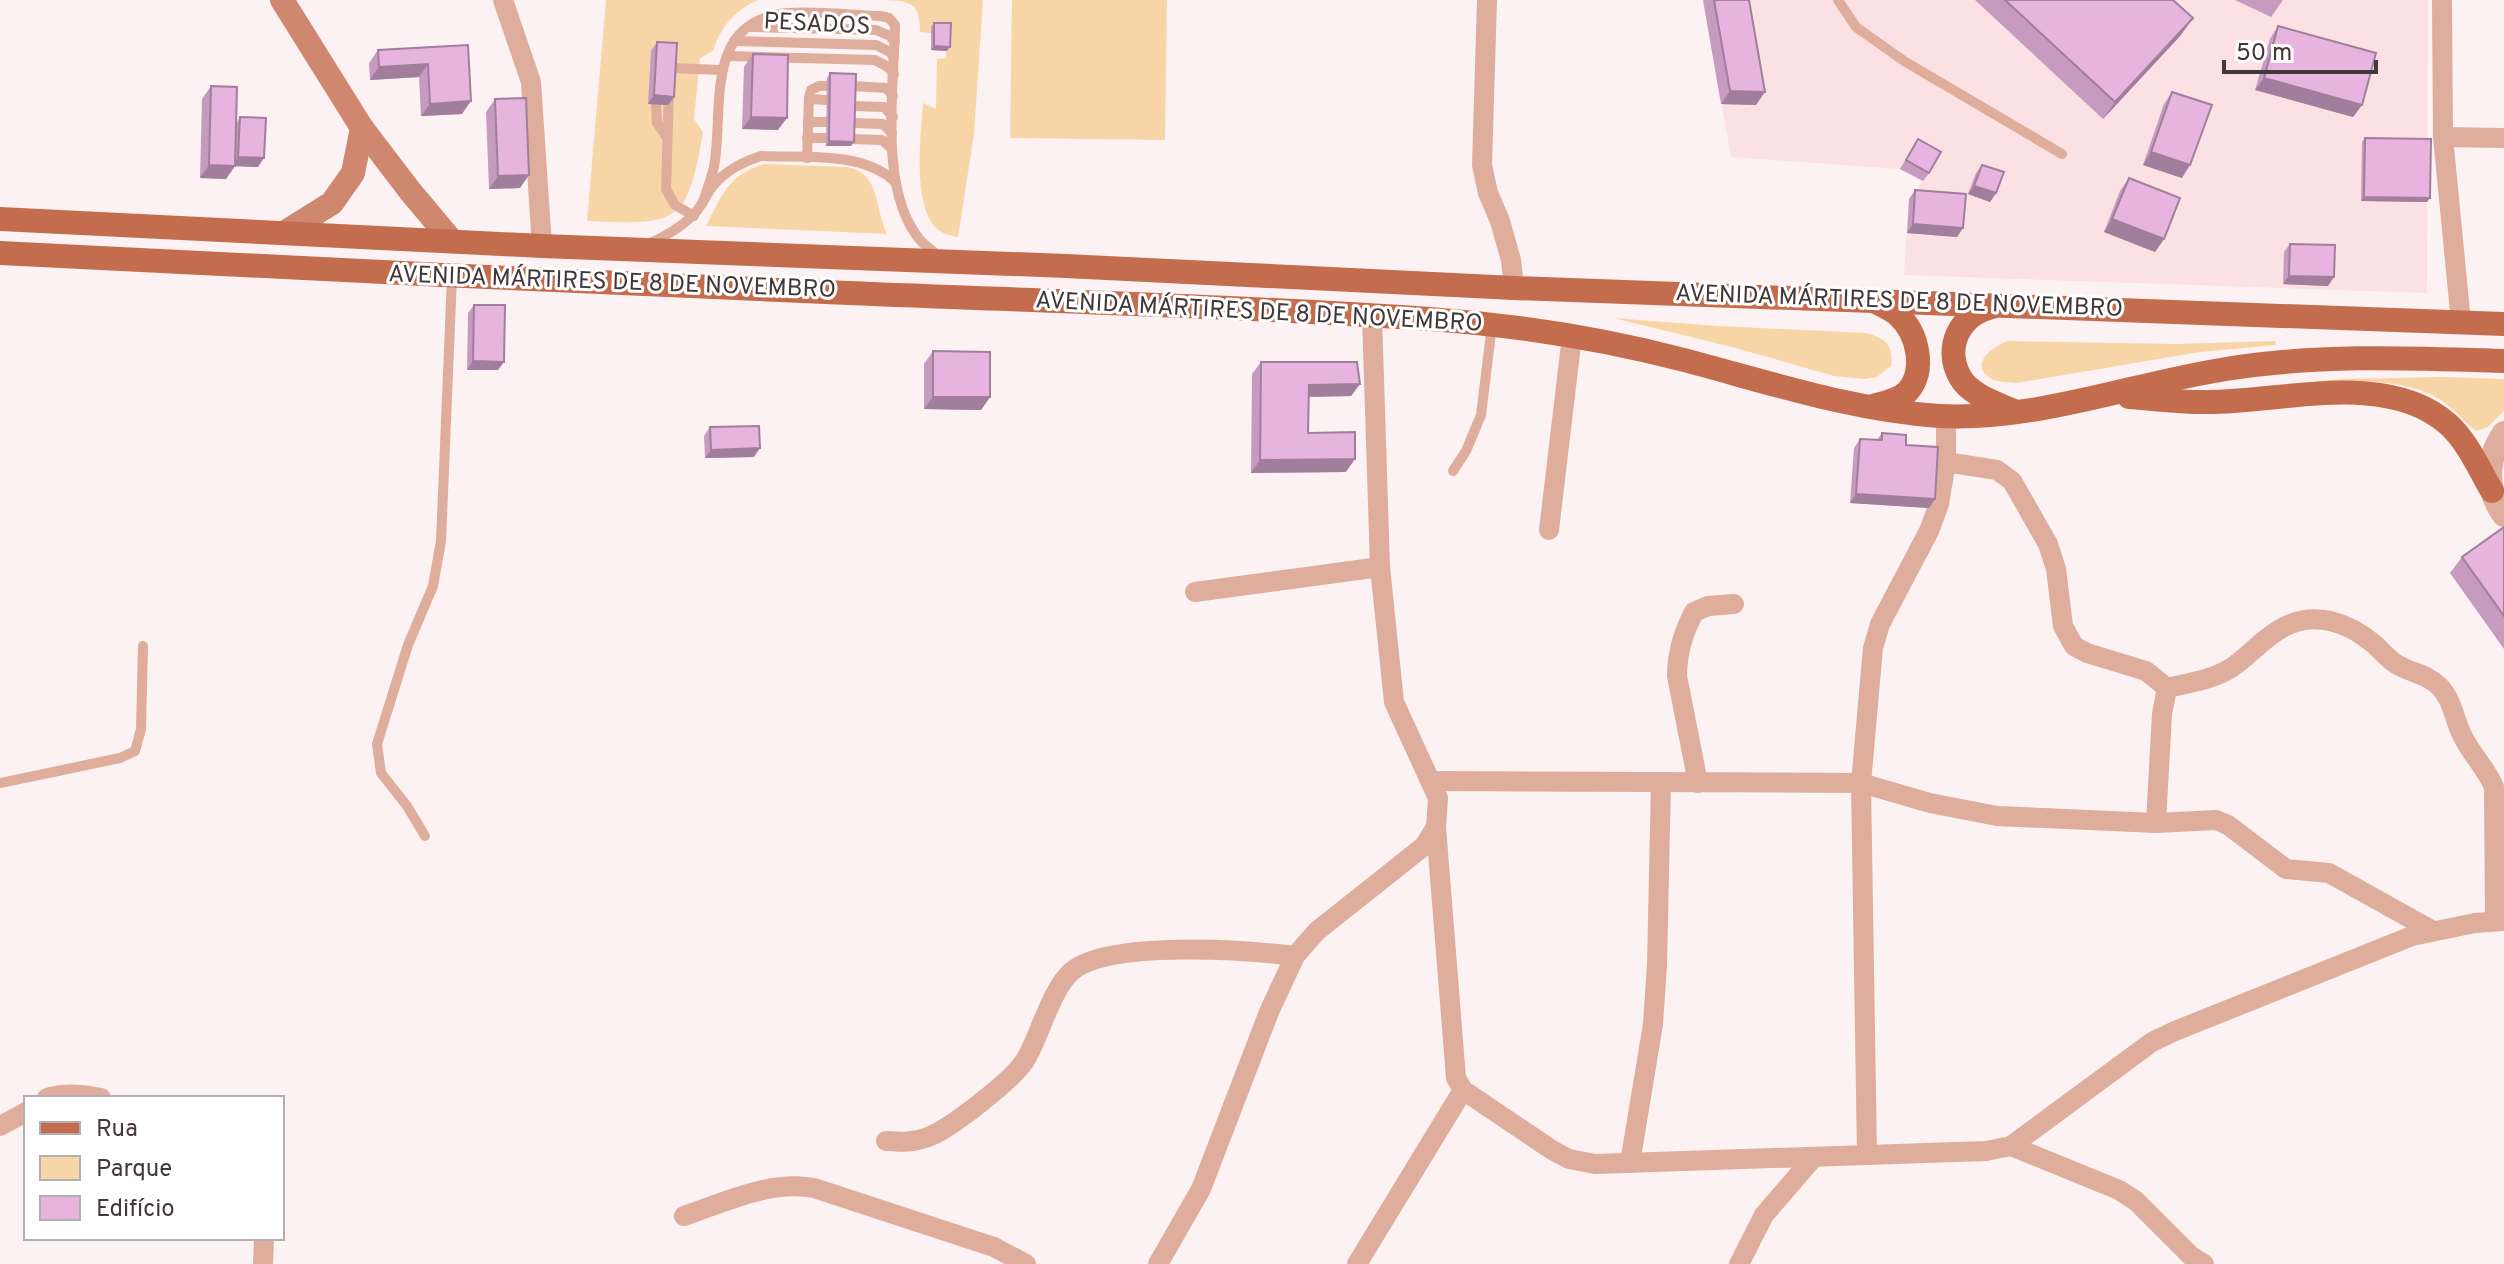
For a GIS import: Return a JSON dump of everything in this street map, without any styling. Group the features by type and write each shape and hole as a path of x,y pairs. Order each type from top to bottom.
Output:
{"main road":[{"path":"282,0 362,128 452,241"},
{"path":"284,233 332,203 353,173 362,128"},
{"name":"AVENIDA MÁRTIRES DE 8 DE NOVEMBRO","path":"0,219 1514,288 2504,324"},
{"name":"AVENIDA MÁRTIRES DE 8 DE NOVEMBRO","path":"0,253 452,277 1084,302 1492,325 1647,351 1832,400 1946,416 2016,412 2183,377 2286,361 2504,361"},
{"path":"1871,407 1890,402 1907,392 1916,376 1918,361 1915,343 1907,326 1898,315 1875,302"},
{"path":"1994,306 1977,310 1963,322 1954,347 1955,362 1960,377 1970,389 2016,412"},
{"path":"2107,395 2208,402 2379,393 2427,409 2448,424 2463,440 2492,491"}],"street":[{"path":"503,0 531,82 542,246"},
{"path":"1487,0 1482,165 1488,193 1511,260 1514,288"},
{"path":"2442,0 2443,137 2461,322"},
{"path":"2443,137 2504,138"},
{"path":"1372,316 1380,567 1394,702 1438,798 1436,827 1456,1078 1463,1090 1569,1159 1595,1164 1630,1163 1986,1151 2011,1146 2152,1042 2412,936 2500,921 2494,787 2461,733 2453,707 2440,687 2421,673 2396,665 2342,622 2316,620 2285,626 2217,677 2167,688"},
{"path":"1549,530 1572,336"},
{"path":"1867,1155 1861,783 1873,648 1880,624 1929,531 1939,504 1946,462 1946,416"},
{"path":"2504,433 2493,453 2489,479 2504,515"},
{"path":"1946,462 1997,470 2012,481 2048,544 2056,569 2063,626 2074,646 2146,671 2167,688"},
{"path":"1195,592 1380,567"},
{"path":"1698,783 1677,660 1694,612 1708,606 1734,604"},
{"path":"2156,823 2162,714 2167,688"},
{"path":"1432,781 1861,783 1930,803 1997,816 2156,823 2204,819 2228,825 2286,869 2329,873 2433,931"},
{"path":"1630,1163 1653,1024 1661,782"},
{"path":"1158,1264 1201,1189 1269,1012 1295,956 1317,931 1424,846 1436,827"},
{"path":"886,1141 909,1143 930,1137 949,1126 1021,1067 1043,1017 1071,972 1078,967 1114,955 1185,949 1256,951 1295,956"},
{"path":"1357,1264 1463,1090"},
{"path":"54,1096 91,1096"},
{"path":"0,1126 24,1113"},
{"path":"2011,1146 2119,1190 2136,1201 2191,1256 2204,1264"},
{"path":"1739,1264 1764,1215 1814,1157"},
{"path":"684,1216 747,1194 796,1185 814,1188 994,1256 1026,1264"},
{"path":"263,1264 264,1240"}],"lane":[{"path":"1838,0 1856,27 1904,61 2062,154"},
{"name":"PESADOS","path":"703,202 715,162 722,70 734,41 747,27 876,30 890,36 895,42 894,181 899,201 921,240 945,261"},
{"name":"PESADOS","path":"734,41 876,45 890,52 894,58"},
{"name":"PESADOS","path":"727,56 875,60 894,74"},
{"path":"694,216 675,205 666,189 670,64 722,70"},
{"path":"807,158 809,115 819,86 827,112"},
{"path":"886,88 893,122 882,140 852,112 886,88"},
{"path":"656,104 657,123 667,137"},
{"path":"852,112 884,107 893,122"},
{"path":"809,115 827,112"},
{"path":"809,115 827,112"},
{"path":"852,112 883,124 893,122"},
{"path":"635,250 664,237 694,216 713,186 729,170 761,156 860,161 882,169 894,181"},
{"path":"425,836 407,806 381,773 377,744 408,645 433,586 441,541 452,277"},
{"path":"1453,471 1466,451 1481,415 1492,325"},
{"path":"0,783 120,758 135,751 141,729 143,646"}],"shaded area":[{"path":"1703,0 2428,0 2427,293 1904,275 1909,199 1923,181 1900,169 1731,157"}],"green space":[{"path":"606,0 758,0 736,14 724,27 713,51 700,58 694,119 703,132 697,163 683,202 673,213 659,219 641,222 587,221"},
{"path":"884,0 983,0 974,134 958,237 942,232 931,221 921,190 920,171 923,103 936,109 937,59 946,58 947,28 932,27 931,33 920,32 916,9 901,1"},
{"path":"1012,0 1167,0 1165,140 1010,138"},
{"path":"764,164 848,167 859,171 875,193 887,234 706,226 734,180"},
{"path":"1613,318 1866,333 1887,344 1891,366 1877,377 1834,376"},
{"path":"2009,341 2177,344 2275,341 2276,345 2200,352 2017,383 1993,380 1984,373 1983,361 1991,350"},
{"path":"2342,379 2504,379 2504,411 2488,427 2476,431 2439,399 2399,385 2354,381 2265,386"}],"building":[{"path":"1714,0 1749,0 1765,92 1730,91"},
{"path":"2005,0 2173,0 2193,18 2115,102"},
{"path":"934,23 951,23 950,47 934,46"},
{"path":"2278,26 2376,53 2362,105 2264,78"},
{"path":"657,42 677,43 674,97 654,95"},
{"path":"468,45 471,101 430,104 428,64 379,67 378,50"},
{"path":"753,54 788,55 787,118 751,117"},
{"path":"830,73 856,74 854,142 829,141"},
{"path":"211,86 237,87 235,166 209,165"},
{"path":"2172,92 2212,105 2190,165 2151,152"},
{"path":"526,98 529,175 498,176 495,99"},
{"path":"240,117 266,118 264,158 238,157"},
{"path":"2365,138 2431,139 2430,198 2364,197"},
{"path":"1918,139 1941,152 1929,173 1906,160"},
{"path":"1982,165 2004,172 1996,193 1974,186"},
{"path":"2129,178 2180,198 2164,239 2112,219"},
{"path":"1915,190 1966,194 1963,228 1913,224"},
{"path":"2290,244 2335,245 2334,277 2289,276"},
{"path":"474,305 505,305 504,362 473,361"},
{"path":"933,351 990,352 990,397 933,397"},
{"path":"1261,362 1357,362 1360,384 1309,385 1308,433 1355,432 1355,459 1260,460"},
{"path":"759,426 760,448 711,450 710,427"},
{"path":"1882,433 1906,435 1906,445 1938,447 1935,499 1856,494 1860,439 1882,440"},
{"path":"2504,527 2504,616 2462,557"}]}
